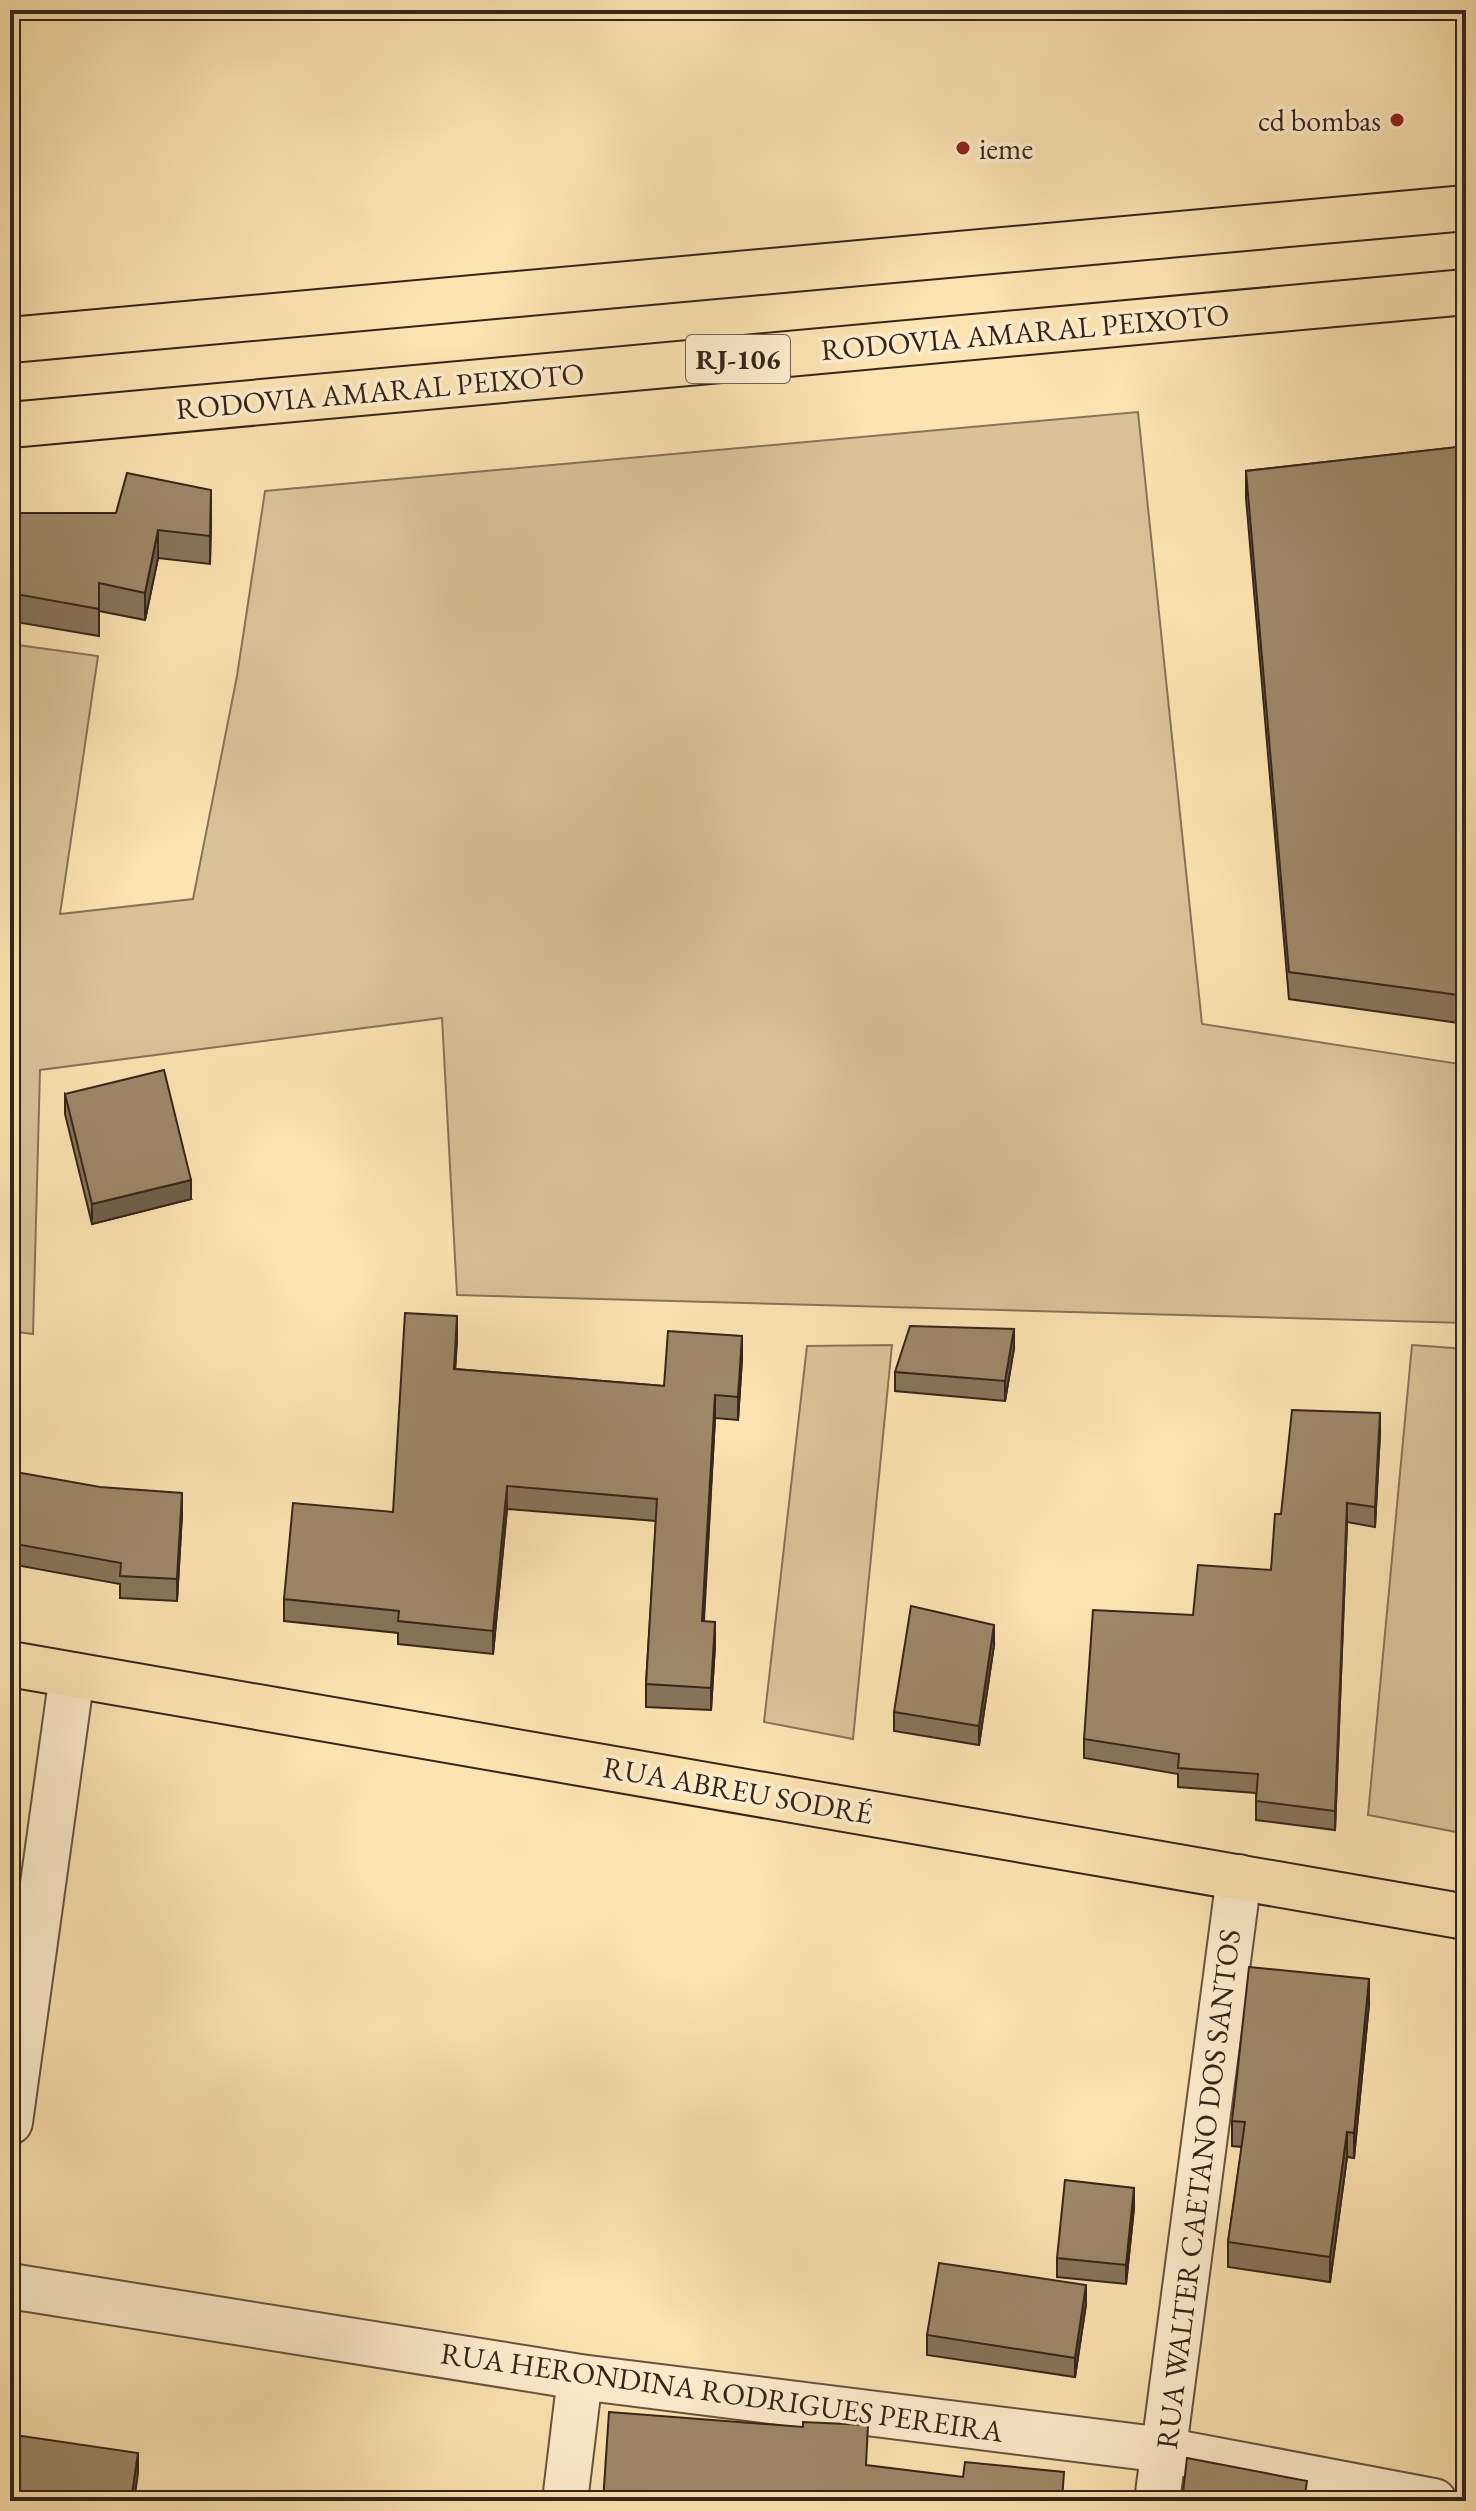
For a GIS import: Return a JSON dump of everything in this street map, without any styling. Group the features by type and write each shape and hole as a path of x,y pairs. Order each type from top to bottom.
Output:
{"main road":[{"path":"10,340 1466,208"},
{"name":"RODOVIA AMARAL PEIXOTO","path":"10,425 1466,292"},
{"name":"RUA ABREU SODRÉ","path":"10,1664 1466,1917"}],"street":[{"path":"10,2122 72,1675"},
{"name":"RUA WALTER CAETANO DOS SANTOS","path":"1157,2501 1239,1877"},
{"name":"RUA HERONDINA RODRIGUES PEREIRA","path":"10,2286 580,2377 1164,2450 1434,2501"},
{"path":"565,2501 580,2377"}],"shaded area":[{"path":"1138,412 1202,1024 1466,1065 1466,1323 457,1295 442,1018 40,1070 33,1334 10,1331 10,644 98,656 60,914 193,899 237,676 265,491"},
{"path":"892,1345 853,1739 764,1722 807,1346"},
{"path":"1412,1345 1466,1349 1466,1741 1456,1832 1368,1815"}],"building":[{"path":"1466,446 1466,996 1289,972 1246,471"},
{"path":"127,473 211,490 210,536 158,530 145,593 99,583 99,609 10,593 13,513 116,513"},
{"path":"164,1070 191,1180 92,1204 65,1094"},
{"path":"405,1313 457,1316 454,1369 664,1386 668,1331 742,1336 738,1397 715,1395 702,1621 715,1622 711,1688 646,1684 657,1499 507,1486 493,1631 398,1621 399,1611 284,1599 293,1503 393,1512"},
{"path":"910,1326 1014,1329 1005,1381 895,1372"},
{"path":"1292,1410 1380,1413 1375,1507 1347,1503 1335,1811 1256,1801 1258,1774 1178,1768 1179,1754 1084,1739 1093,1610 1193,1615 1198,1565 1271,1570 1275,1514 1281,1514"},
{"path":"10,1471 100,1487 182,1493 177,1579 120,1576 121,1563 10,1543"},
{"path":"911,1606 994,1625 979,1726 894,1712"},
{"path":"1249,1967 1369,1979 1354,2133 1347,2132 1330,2257 1228,2242 1245,2122 1232,2121"},
{"path":"1065,2180 1134,2188 1126,2265 1057,2258"},
{"path":"939,2263 1086,2285 1075,2358 927,2335"},
{"path":"609,2412 803,2427 803,2422 868,2425 866,2465 963,2477 965,2462 1064,2472 1062,2501 603,2501"},
{"path":"15,2435 138,2453 131,2501 10,2501 10,2466"},
{"path":"1187,2458 1307,2481 1304,2501 1182,2501"}],"place":[{"name":"cd bombas","path":"1397,120"},
{"name":"ieme","path":"963,148"}]}
